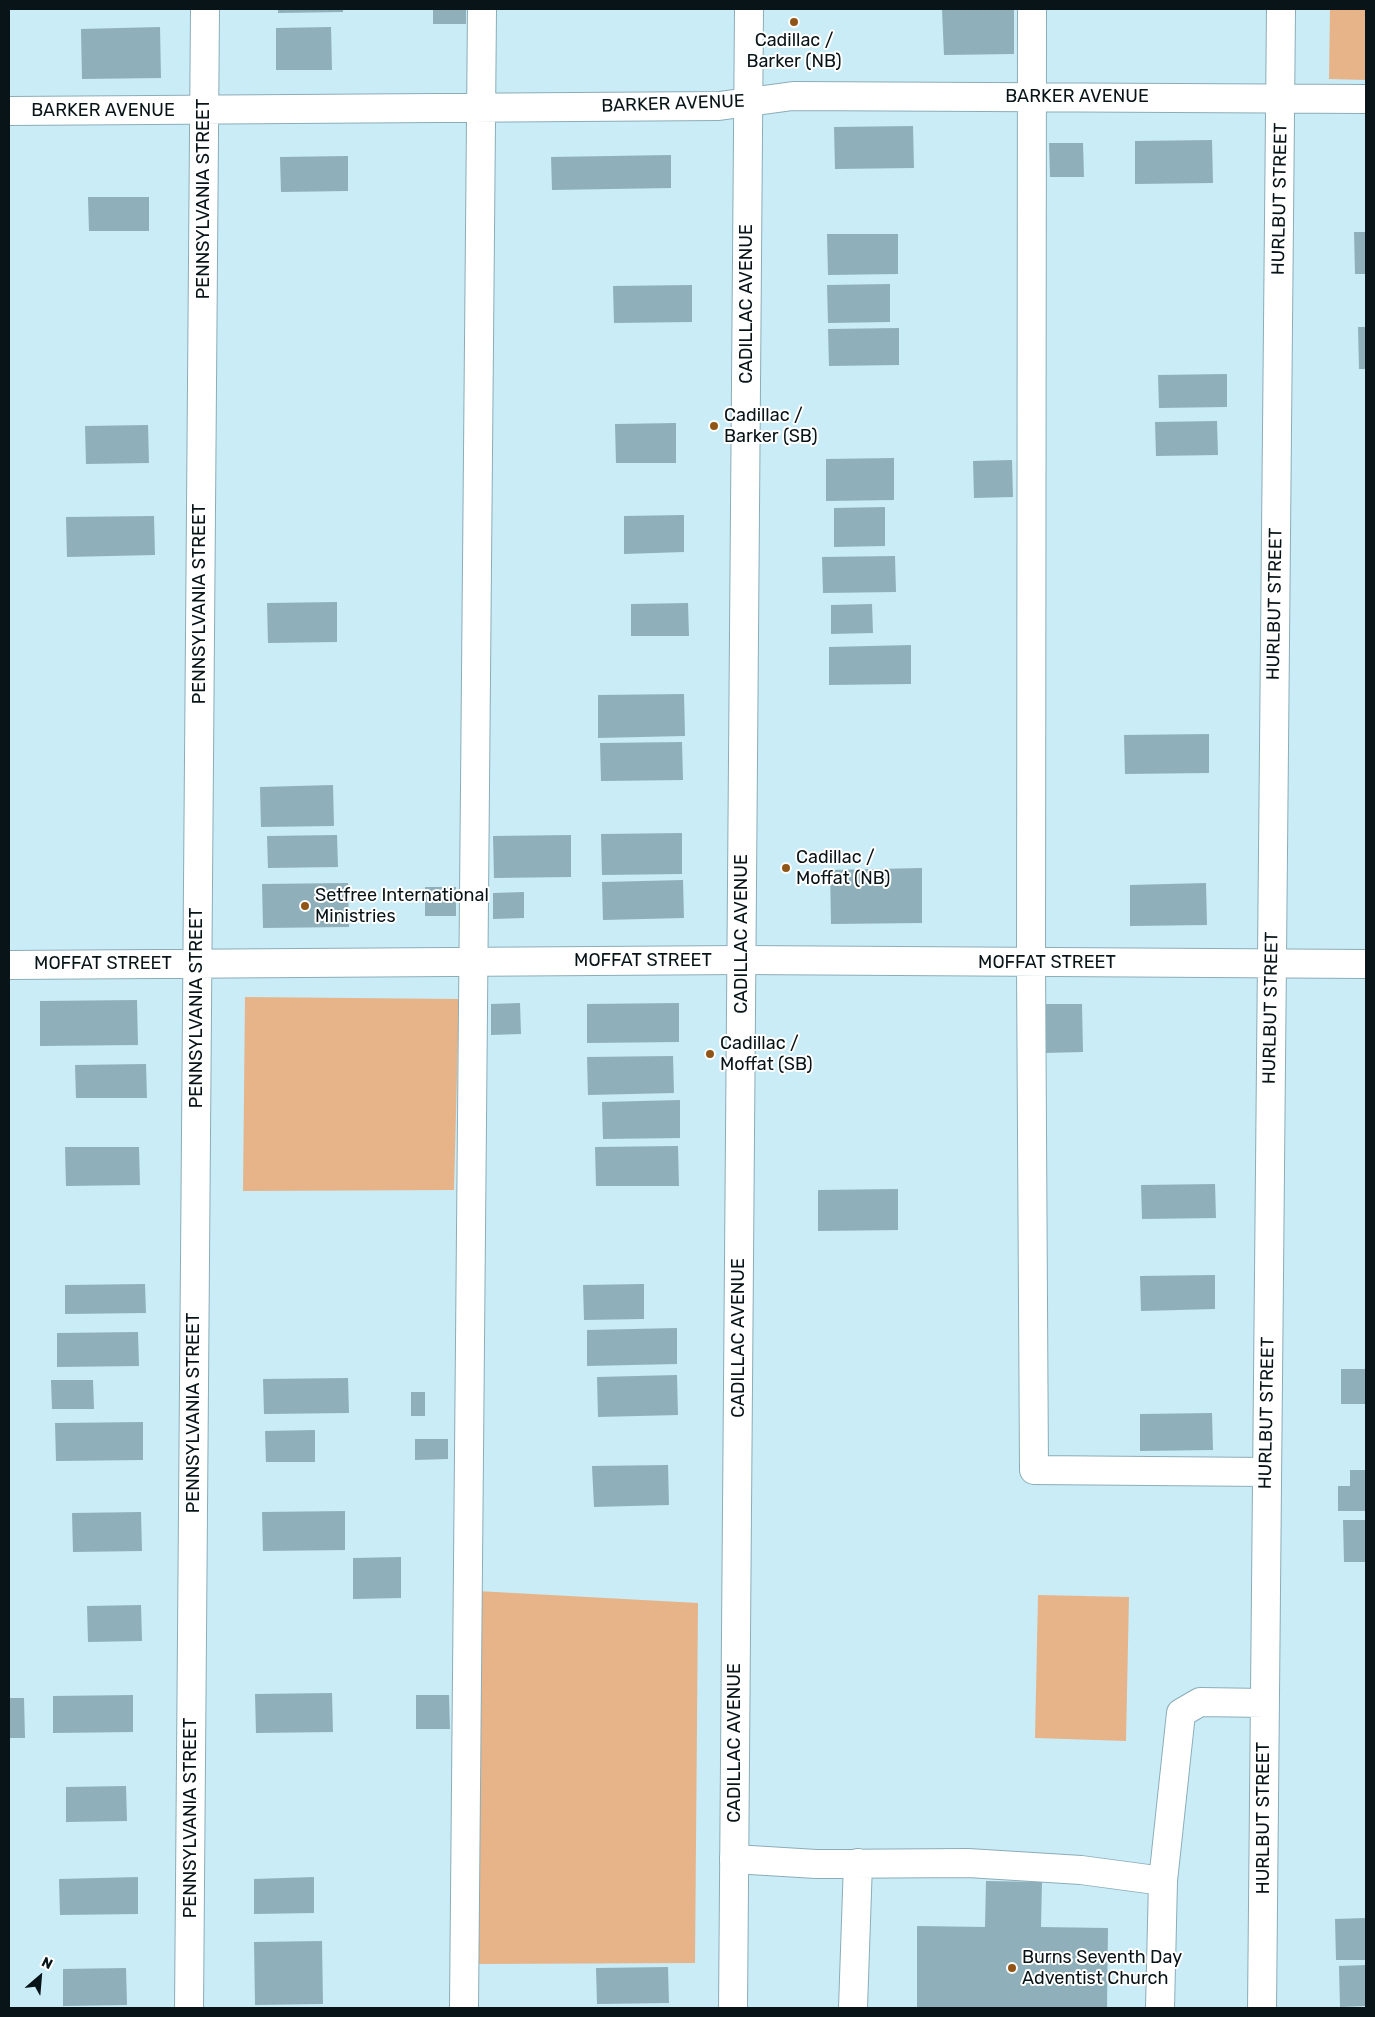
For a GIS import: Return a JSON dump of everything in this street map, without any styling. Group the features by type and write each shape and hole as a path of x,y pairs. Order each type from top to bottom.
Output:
{"street":[{"name":"PENNSYLVANIA STREET","path":"189,2008 206,9"},
{"path":"464,2008 482,9"},
{"name":"CADILLAC AVENUE","path":"733,2008 749,9"},
{"path":"1032,9 1030,97 1031,963 1034,1470 1267,1472"},
{"name":"HURLBUT STREET","path":"1262,2008 1281,9"},
{"name":"BARKER AVENUE","path":"9,112 718,106 793,96 1366,99"},
{"name":"MOFFAT STREET","path":"9,965 742,960 1366,964"},
{"path":"1160,2008 1163,1880 1181,1713 1200,1702 1265,1703"},
{"path":"734,1859 816,1864 978,1863 1081,1870 1163,1880"},
{"path":"853,2008 858,1863"}],"shaded area":[{"path":"1330,9 1366,9 1366,80 1329,79"},
{"path":"245,997 459,999 454,1190 243,1191"},
{"path":"477,1591 698,1603 695,1963 477,1964"},
{"path":"1038,1595 1129,1597 1126,1741 1035,1738"}],"building":[{"path":"278,9 343,9 343,12 278,13"},
{"path":"433,9 466,9 466,24 433,24"},
{"path":"1014,9 1014,54 944,55 942,10"},
{"path":"160,27 161,78 82,79 81,29"},
{"path":"331,27 332,70 276,70 276,28"},
{"path":"913,126 914,168 835,169 834,127"},
{"path":"1212,140 1213,183 1135,184 1135,141"},
{"path":"1049,143 1083,143 1084,177 1050,177"},
{"path":"671,155 671,188 552,190 551,157"},
{"path":"348,156 348,191 281,192 280,157"},
{"path":"88,197 149,197 149,231 89,231"},
{"path":"1354,232 1366,232 1366,274 1355,274"},
{"path":"827,234 898,234 898,274 828,275"},
{"path":"890,284 890,322 828,323 827,285"},
{"path":"692,285 692,322 614,323 613,286"},
{"path":"1358,327 1366,327 1366,369 1359,369"},
{"path":"899,328 899,365 829,366 828,329"},
{"path":"1227,374 1227,407 1159,408 1158,375"},
{"path":"1217,421 1218,455 1156,456 1155,422"},
{"path":"676,423 676,463 616,463 615,424"},
{"path":"148,425 149,463 86,464 85,426"},
{"path":"894,458 894,500 826,501 826,459"},
{"path":"1012,460 1013,497 974,498 973,461"},
{"path":"885,507 885,546 834,547 834,508"},
{"path":"684,515 684,552 624,554 624,516"},
{"path":"154,516 155,555 67,557 66,517"},
{"path":"895,556 896,592 823,593 822,557"},
{"path":"337,602 337,642 268,643 267,603"},
{"path":"688,603 689,636 631,636 631,604"},
{"path":"872,604 873,633 831,634 831,605"},
{"path":"911,645 911,684 829,685 829,647"},
{"path":"684,694 685,736 598,738 598,695"},
{"path":"1209,734 1209,773 1125,774 1124,735"},
{"path":"682,742 683,780 601,781 600,743"},
{"path":"333,785 334,826 261,827 260,787"},
{"path":"682,833 682,874 602,875 601,834"},
{"path":"337,835 338,867 268,868 267,836"},
{"path":"571,835 571,877 494,878 493,836"},
{"path":"922,868 922,923 831,924 830,870"},
{"path":"683,880 684,918 603,920 602,882"},
{"name":"Setfree International Ministries","path":"348,883 349,927 263,928 262,884"},
{"path":"1206,883 1207,925 1130,926 1130,885"},
{"path":"425,887 456,887 456,916 425,916"},
{"path":"524,892 524,918 493,919 493,893"},
{"path":"137,1000 138,1045 40,1046 40,1001"},
{"path":"520,1003 521,1034 491,1035 491,1004"},
{"path":"679,1003 679,1042 587,1043 587,1004"},
{"path":"1043,1004 1082,1004 1083,1052 1044,1053"},
{"path":"673,1056 674,1093 588,1095 587,1057"},
{"path":"146,1064 147,1098 76,1098 75,1065"},
{"path":"680,1100 680,1138 603,1139 602,1102"},
{"path":"678,1146 679,1186 596,1186 595,1147"},
{"path":"65,1147 139,1147 140,1185 66,1186"},
{"path":"1215,1184 1216,1218 1142,1219 1141,1185"},
{"path":"898,1189 898,1230 818,1231 818,1190"},
{"path":"1215,1275 1215,1309 1141,1311 1140,1276"},
{"path":"145,1284 146,1313 65,1314 65,1285"},
{"path":"644,1284 644,1319 584,1320 583,1285"},
{"path":"677,1328 677,1364 587,1366 587,1330"},
{"path":"138,1332 139,1366 57,1367 57,1333"},
{"path":"1341,1369 1366,1369 1366,1404 1341,1404"},
{"path":"677,1375 678,1415 598,1417 597,1377"},
{"path":"348,1378 349,1413 264,1414 263,1379"},
{"path":"51,1380 93,1380 94,1409 52,1409"},
{"path":"411,1392 425,1392 425,1416 411,1416"},
{"path":"1212,1413 1213,1450 1140,1451 1140,1414"},
{"path":"143,1422 143,1460 56,1461 55,1423"},
{"path":"315,1430 315,1462 266,1462 265,1431"},
{"path":"415,1439 448,1439 448,1459 415,1460"},
{"path":"668,1465 669,1505 594,1507 592,1466"},
{"path":"1350,1470 1366,1470 1366,1511 1338,1511 1338,1486 1350,1486"},
{"path":"345,1511 345,1550 263,1551 262,1512"},
{"path":"141,1512 142,1551 73,1552 72,1513"},
{"path":"1343,1520 1366,1520 1366,1562 1344,1562"},
{"path":"401,1557 401,1598 353,1599 353,1558"},
{"path":"141,1605 142,1641 88,1642 87,1606"},
{"path":"332,1693 333,1732 256,1733 255,1694"},
{"path":"133,1695 133,1732 53,1733 53,1696"},
{"path":"416,1695 449,1695 450,1729 416,1729"},
{"path":"9,1698 24,1698 25,1738 9,1738"},
{"path":"126,1786 127,1821 66,1822 66,1787"},
{"path":"138,1877 138,1914 60,1915 59,1879"},
{"path":"314,1877 314,1913 254,1914 254,1879"},
{"name":"Burns Seventh Day Adventist Church","path":"986,1881 1042,1882 1041,1927 1108,1928 1107,2008 917,2008 917,1926 985,1927"},
{"path":"1366,1918 1366,1960 1336,1960 1335,1919"},
{"path":"322,1941 323,2004 255,2005 254,1942"},
{"path":"1366,1965 1366,2006 1340,2007 1339,1966"},
{"path":"668,1967 669,2003 597,2004 596,1968"},
{"path":"126,1968 127,2005 63,2006 63,1969"}],"place":[{"name":"Cadillac / Barker (NB)","path":"794,22"},
{"name":"Cadillac / Barker (SB)","path":"714,426"},
{"name":"Cadillac / Moffat (NB)","path":"786,868"},
{"name":"Setfree International Ministries","path":"305,906"},
{"name":"Cadillac / Moffat (SB)","path":"710,1054"},
{"name":"Burns Seventh Day Adventist Church","path":"1012,1968"}]}
